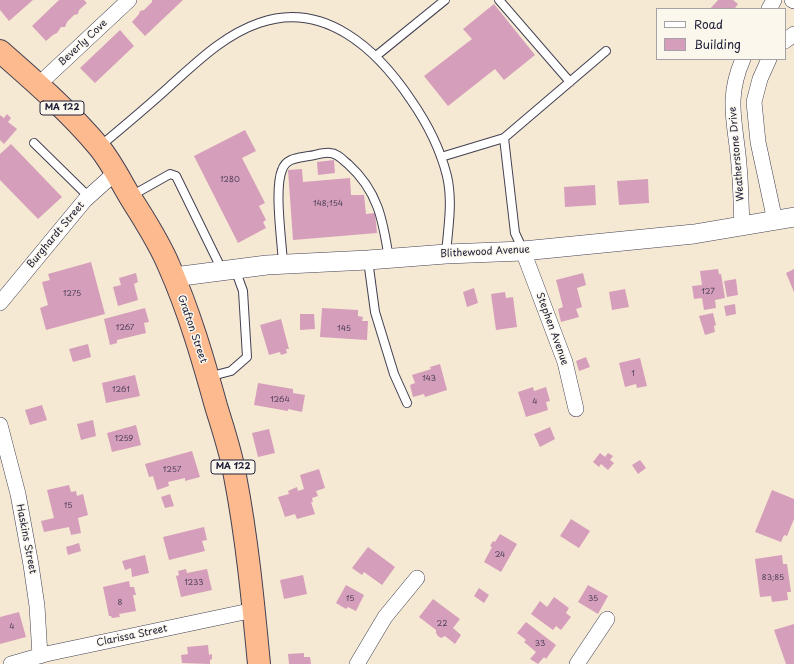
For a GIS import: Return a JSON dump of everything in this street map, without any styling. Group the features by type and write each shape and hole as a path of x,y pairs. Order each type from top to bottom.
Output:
{"highway":[{"name":"Grafton Street","path":"0,51 64,110 99,147 116,172 158,244 174,277 191,322 235,474 254,610 259,664"}],"street":[{"name":"Beverly Cove","path":"38,85 129,0"},
{"path":"786,40 794,34"},
{"name":"Weatherstone Drive","path":"742,226 739,164 732,104 734,85 744,60"},
{"name":"Weatherstone Drive","path":"769,60 760,79 754,102 758,142 775,221"},
{"name":"Burghardt Street","path":"0,303 89,196 116,172"},
{"name":"Blithewood Avenue","path":"174,277 229,269 283,264 523,251 694,234 794,217"},
{"name":"Stephen Avenue","path":"523,251 565,362 576,409"},
{"name":"Haskins Street","path":"0,425 18,494 31,565 37,606 40,656"},
{"path":"357,664 384,617 417,578"},
{"name":"Clarissa Street","path":"11,664 40,656 254,610"},
{"path":"577,664 606,619"}],"lane":[{"path":"376,56 445,0"},
{"path":"499,0 570,82"},
{"path":"99,147 215,48 233,35 246,28 274,19 289,17 305,18 320,22 349,34 376,56 391,72 418,110 434,139 441,157 450,194 450,214 446,254"},
{"path":"441,157 504,138 606,51"},
{"path":"504,138 515,233 523,251"},
{"path":"34,143 89,196"},
{"path":"283,264 279,188 281,171 286,163 292,159 331,152 352,167 363,180 376,202 383,222 389,259"},
{"path":"130,197 170,174 176,176 243,291 247,357 230,371 208,377"},
{"path":"368,260 376,312 394,374 406,404"}],"building":[{"path":"0,0 33,0 9,21 0,10"},
{"path":"59,0 84,0 87,3 79,10 78,14 74,15 67,22 65,27 61,27 57,33 46,41 32,26"},
{"path":"152,0 183,0 145,36 132,22 140,11 144,10 152,2"},
{"path":"718,0 733,0 738,4 735,8 711,8"},
{"path":"494,4 535,55 504,80 495,69 448,106 424,76 472,39 463,29"},
{"path":"120,30 134,46 95,83 80,68"},
{"path":"7,114 11,118 8,122 17,129 4,144 0,140 0,115 4,118"},
{"path":"245,130 256,151 242,158 265,203 259,206 266,220 263,222 266,228 238,243 194,156"},
{"path":"11,144 62,197 38,219 0,180 0,154"},
{"path":"334,160 335,173 318,175 317,162"},
{"path":"302,169 303,182 350,178 351,195 364,195 366,214 375,213 377,233 293,240 288,170"},
{"path":"648,179 649,203 619,205 617,181"},
{"path":"595,185 596,205 565,207 564,187"},
{"path":"91,262 105,314 46,330 40,308 48,305 42,282 50,280 48,274"},
{"path":"718,269 719,274 721,274 725,298 715,300 716,308 704,310 702,298 694,299 692,286 702,285 700,271"},
{"path":"794,269 794,292 786,273"},
{"path":"136,273 138,282 134,284 138,300 118,306 113,287 121,285 119,278"},
{"path":"583,273 586,285 577,288 582,307 576,309 579,317 561,322 558,309 563,307 556,280"},
{"path":"736,279 738,295 727,297 724,281"},
{"path":"474,288 478,303 467,307 463,292"},
{"path":"625,289 629,307 612,310 609,292"},
{"path":"505,292 506,298 513,297 517,327 496,330 491,294"},
{"path":"735,304 736,314 726,316 724,306"},
{"path":"145,308 149,322 144,323 146,333 117,340 117,343 110,345 104,319"},
{"path":"322,308 358,310 358,316 363,317 362,321 368,321 367,340 320,337"},
{"path":"713,313 716,325 714,326 715,332 705,335 699,316"},
{"path":"300,314 314,314 315,329 300,330"},
{"path":"281,319 289,349 286,349 287,353 281,355 280,352 269,355 260,325"},
{"path":"88,344 91,357 73,362 69,349"},
{"path":"586,357 590,367 579,371 576,361"},
{"path":"640,358 647,386 637,388 636,384 625,387 619,363"},
{"path":"440,364 447,390 425,397 424,394 413,397 410,385 415,383 412,375 431,369 430,367"},
{"path":"135,375 140,396 106,403 102,383"},
{"path":"258,383 293,389 293,393 305,395 302,412 254,405"},
{"path":"533,387 534,391 546,387 550,401 546,402 548,410 526,417 518,392"},
{"path":"42,405 47,420 30,425 25,410"},
{"path":"93,420 96,436 81,440 77,424"},
{"path":"136,425 141,445 112,452 107,433"},
{"path":"550,427 555,439 540,447 534,434"},
{"path":"269,429 275,453 258,457 252,433"},
{"path":"192,451 200,477 185,481 185,478 168,482 169,486 157,490 153,476 149,477 145,464"},
{"path":"600,453 605,457 608,453 613,456 610,460 614,463 608,470 601,464 599,467 593,462"},
{"path":"640,460 646,468 638,474 632,465"},
{"path":"319,469 325,488 316,491 318,496 312,498 313,502 311,502 315,514 297,519 295,514 285,517 278,497 289,494 288,491 297,487 298,491 304,489 300,475"},
{"path":"69,485 71,492 76,491 77,496 83,494 88,515 78,518 81,533 71,535 69,527 44,532 41,521 54,518 47,490"},
{"path":"772,490 794,499 794,519 787,536 784,535 781,542 755,532"},
{"path":"170,494 174,506 165,508 161,497"},
{"path":"571,519 590,531 579,548 560,536"},
{"path":"204,527 207,540 202,541 205,551 169,560 163,537"},
{"path":"500,534 517,544 501,572 484,562 492,547 490,546 493,541 495,542"},
{"path":"79,543 81,551 68,555 66,547"},
{"path":"368,547 395,567 382,585 364,572 362,575 352,568"},
{"path":"145,555 149,573 132,577 131,568 125,570 122,561"},
{"path":"782,555 783,564 787,564 791,592 787,592 788,600 772,602 771,596 760,597 755,559"},
{"path":"186,569 187,573 207,569 212,590 181,597 176,576 179,575 178,571"},
{"path":"303,575 307,594 284,599 280,580"},
{"path":"129,581 130,587 134,587 136,595 133,595 136,611 119,614 120,617 112,618 109,616 103,587"},
{"path":"346,585 364,595 356,611 348,607 346,609 336,603"},
{"path":"588,585 608,596 598,614 578,602"},
{"path":"479,588 489,595 484,603 474,596"},
{"path":"554,597 569,608 566,613 571,617 561,630 556,626 553,630 531,614 540,601 547,607"},
{"path":"433,599 460,619 453,628 461,635 455,644 445,636 441,638 438,636 436,630 419,617"},
{"path":"19,612 26,637 0,644 0,617"},
{"path":"526,622 556,645 546,659 544,657 538,664 530,659 536,652 524,642 526,640 517,633"},
{"path":"794,624 794,664 786,664 774,630"},
{"path":"208,645 209,655 212,654 210,664 182,663 181,655 188,654 187,647"},
{"path":"304,653 304,657 310,657 311,664 289,664 288,654"}]}
